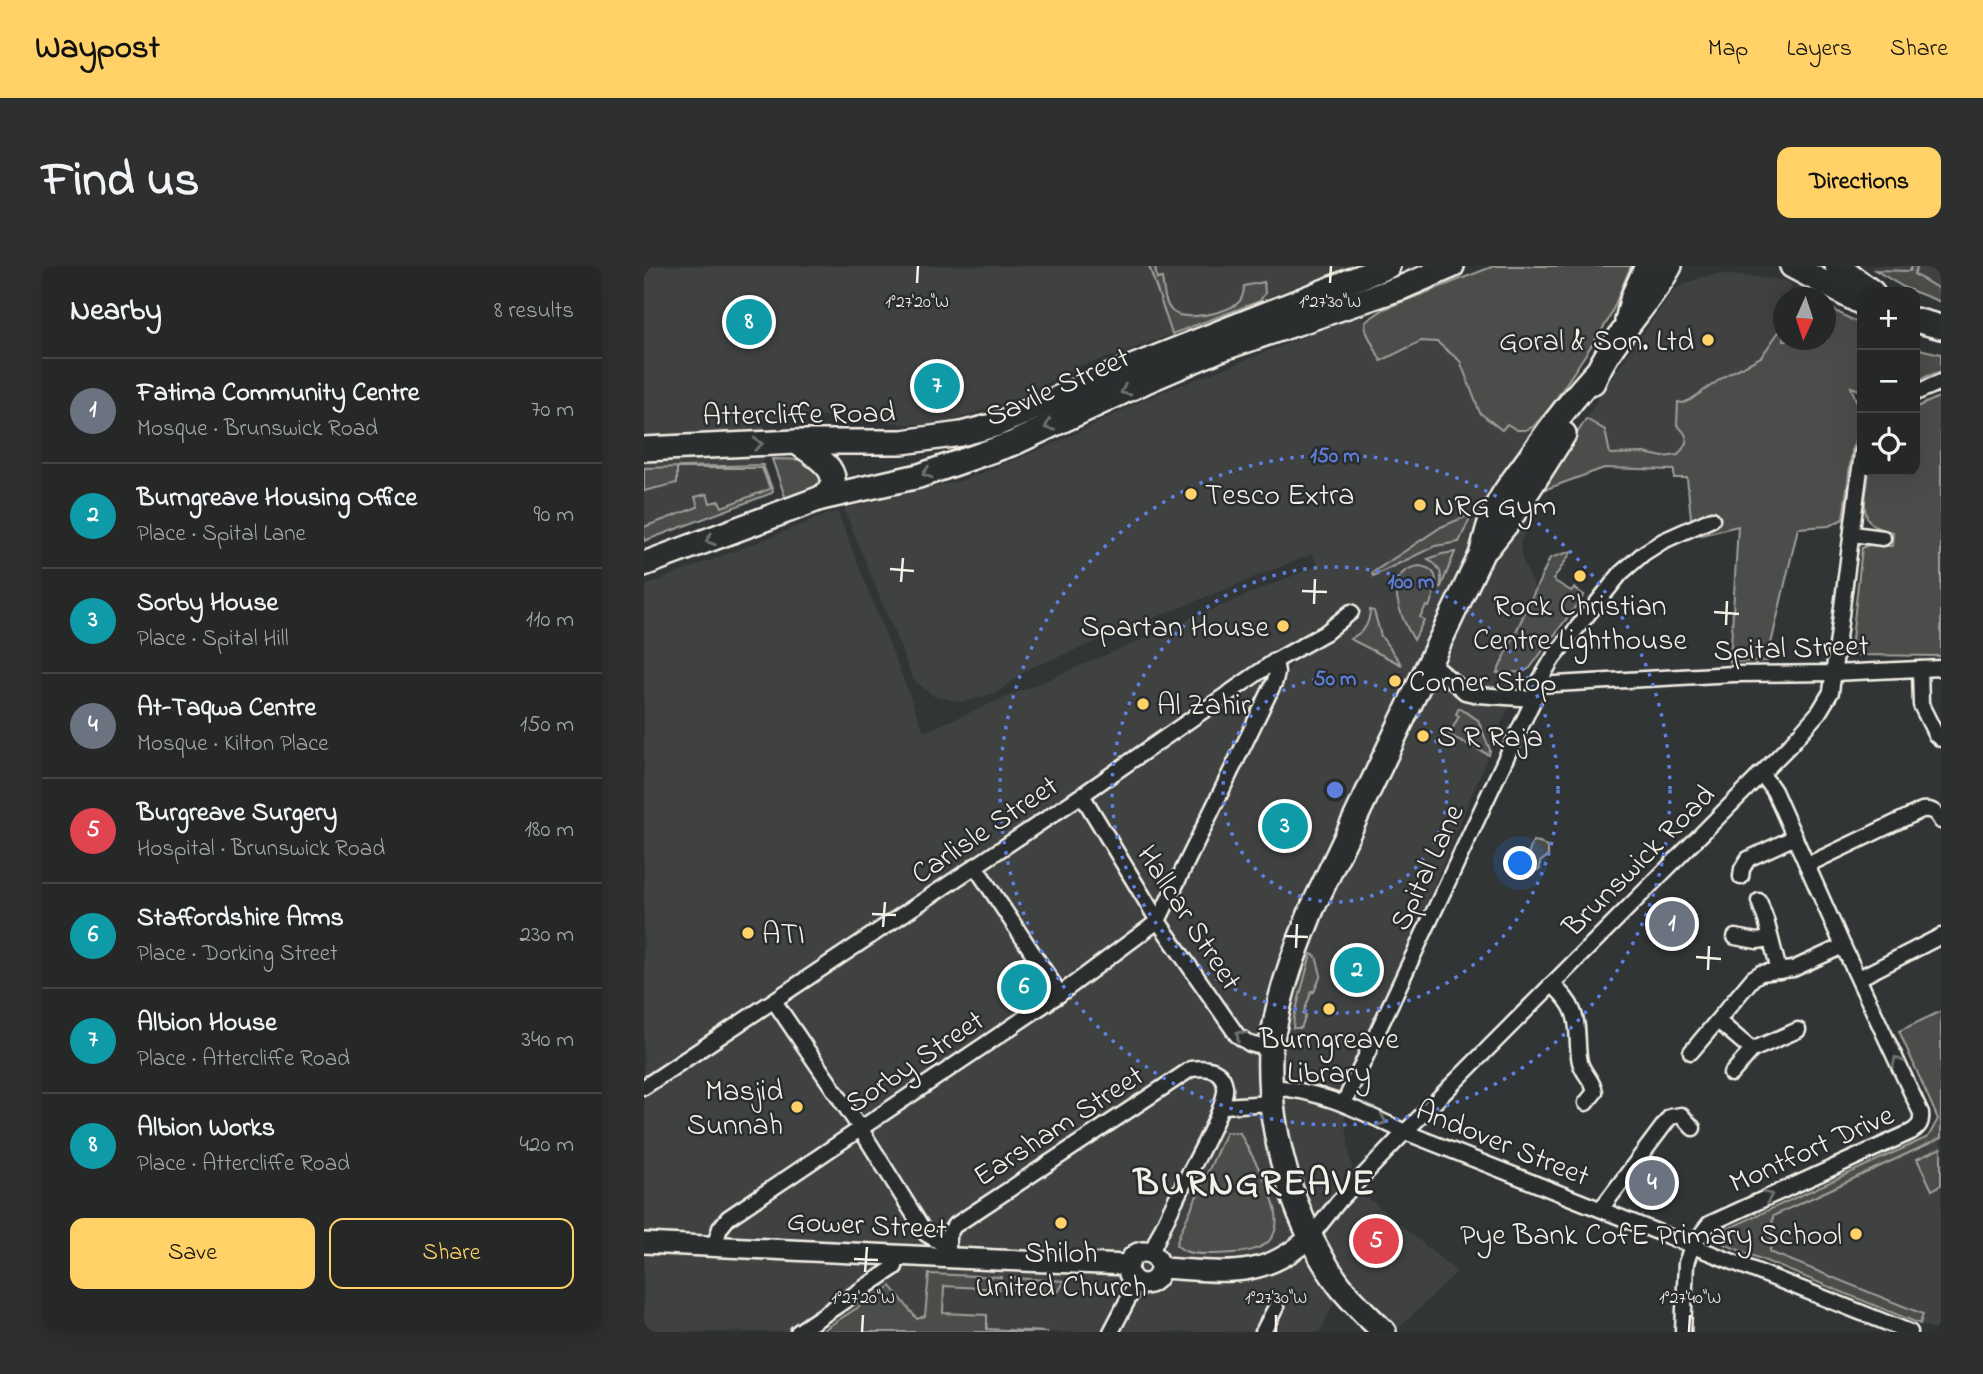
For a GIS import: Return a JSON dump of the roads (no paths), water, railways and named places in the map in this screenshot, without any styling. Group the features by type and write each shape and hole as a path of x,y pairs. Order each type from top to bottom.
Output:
{"main road":[{"name":"Savile Street","path":"995,425 1102,379 1388,266"},
{"name":"Savile Street","path":"644,564 821,498 919,475 1014,443 1194,359 1403,287 1452,266"},
{"path":"1384,1332 1341,1287 1311,1236 1280,1155 1271,1095 1270,1049 1280,995 1308,920 1482,555 1492,517 1506,490 1576,393 1598,371 1626,328 1647,303 1654,269 1688,266"},
{"path":"1792,266 1857,300"},
{"path":"1836,266 1865,287"},
{"path":"1920,321 1941,327"},
{"name":"Attercliffe Road","path":"644,449 796,442 913,441 961,434 995,425"},
{"path":"796,442 821,458 830,469 832,486 821,498"},
{"path":"1156,1261 1157,1277 1153,1281 1148,1283 1133,1273 1131,1259 1140,1252 1156,1261 1208,1272 1244,1271 1272,1261 1300,1246 1311,1236"},
{"name":"Gower Street","path":"644,1242 896,1255 947,1252 1133,1273"}],"street":[{"path":"1920,391 1941,382"},
{"name":"Brunswick Road","path":"1311,1236 1339,1201 1405,1132 1819,712 1831,692 1859,476"},
{"name":"Spital Lane","path":"1343,1103 1553,658 1629,565 1663,541 1712,519"},
{"path":"1853,534 1883,538"},
{"name":"Carlisle Street","path":"644,1087 1082,795 1276,661 1325,633 1350,612"},
{"name":"Sorby Street","path":"714,1247 720,1228 728,1219 1060,994 1158,921 1275,681 1276,661"},
{"name":"Spital Street","path":"1430,662 1465,692 1478,695 1734,674 1941,668"},
{"path":"1920,669 1921,705 1936,735 1941,739"},
{"path":"1759,775 1774,791 1859,978 1941,936"},
{"name":"Hallcar Street","path":"1082,795 1158,921 1237,1035 1250,1044 1270,1049"},
{"path":"1807,864 1922,810 1935,812 1941,821"},
{"path":"1741,877 1748,859 1795,837"},
{"path":"975,866 1060,994"},
{"path":"1759,901 1779,971"},
{"path":"1735,937 1757,941 1770,939"},
{"path":"1690,1052 1753,978 1762,973 1793,969 1843,946"},
{"name":"Montfort Drive","path":"1692,1245 1709,1224 1720,1218 1911,1132 1921,1124 1921,1114 1859,978"},
{"path":"1552,984 1569,1002 1574,1013 1580,1063 1593,1083 1595,1092 1586,1103"},
{"path":"774,1001 860,1128 926,1234 947,1252"},
{"path":"1718,1021 1752,1050"},
{"path":"1731,1074 1752,1050 1798,1030"},
{"name":"Earsham Street","path":"947,1252 948,1237 954,1226 1191,1069 1211,1068 1222,1076 1225,1087 1223,1106"},
{"name":"Andover Street","path":"1223,1106 1271,1095 1313,1092 1405,1132 1910,1332"},
{"path":"1156,1261 1176,1198 1223,1106"},
{"path":"1601,1209 1670,1117 1681,1115 1693,1128"},
{"path":"1683,1332 1686,1263 1692,1245"},
{"path":"798,1332 895,1266 896,1255"},
{"path":"1111,1332 1133,1273"},
{"path":"1263,1332 1276,1307"}],"place":[{"name":"Albion Works","path":"749,322"},
{"name":"Goral & Son. Ltd","path":"1708,340"},
{"name":"Albion House","path":"937,386"},
{"name":"Tesco Extra","path":"1191,494"},
{"name":"NRG Gym","path":"1420,505"},
{"name":"Rock Christian Centre Lighthouse","path":"1580,576"},
{"name":"Spartan House","path":"1283,626"},
{"name":"Corner Stop","path":"1395,681"},
{"name":"Al Zahir","path":"1143,704"},
{"name":"S R Raja","path":"1423,736"},
{"name":"Sorby House","path":"1285,826"},
{"name":"Fatima Community Centre","path":"1672,924"},
{"name":"ATI","path":"748,933"},
{"name":"Burngreave Housing Office","path":"1357,970"},
{"name":"Staffordshire Arms","path":"1024,987"},
{"name":"Burngreave Library","path":"1329,1009"},
{"name":"Masjid Sunnah","path":"797,1107"},
{"name":"At-Taqwa Centre","path":"1652,1183"},
{"name":"Shiloh United Church","path":"1061,1223"},
{"name":"Pye Bank CofE Primary School","path":"1856,1234"},
{"name":"Burgreave Surgery","path":"1376,1241"}],"district":[{"name":"BURNGREAVE","path":"1255,1181"}]}
